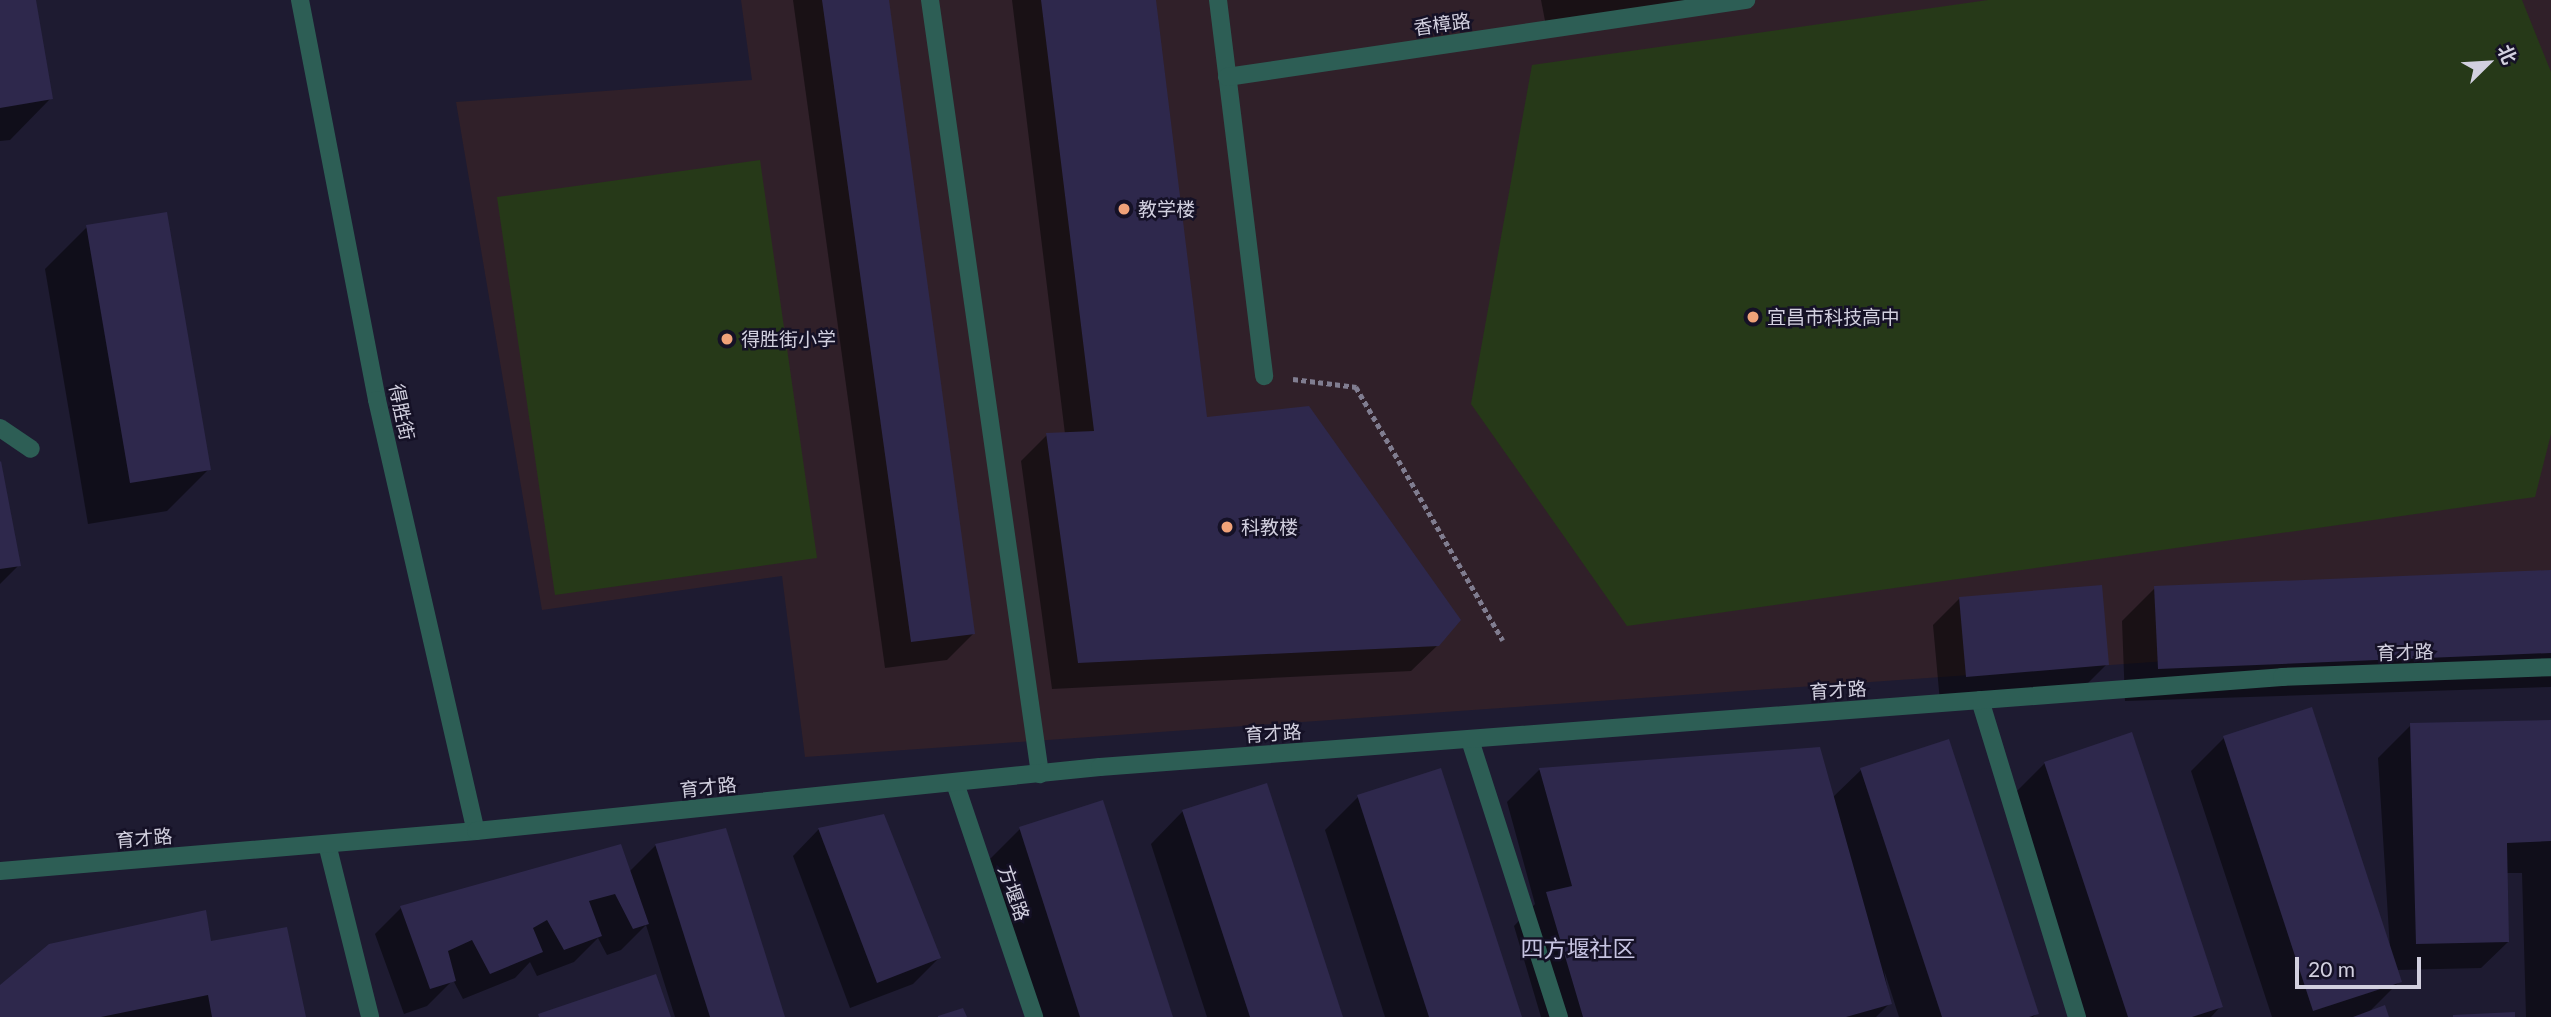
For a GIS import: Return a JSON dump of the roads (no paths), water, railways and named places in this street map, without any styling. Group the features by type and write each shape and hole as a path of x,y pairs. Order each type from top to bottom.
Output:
{"street":[{"name":"得胜街","path":"300,0 377,400 476,831"},
{"path":"930,0 1040,774"},
{"path":"1218,0 1264,376"},
{"name":"香樟路","path":"1227,77 1746,0"},
{"path":"0,428 32,449"},
{"name":"育才路","path":"0,871 476,831 1040,774 2282,677 2551,667"},
{"path":"1980,700 2077,1017"},
{"path":"1470,740 1559,1017"},
{"name":"方堰路","path":"955,783 1034,1017"},
{"path":"327,844 370,1017"}],"place":[{"name":"教学楼","path":"1124,209"},
{"name":"宜昌市科技高中","path":"1753,317"},
{"name":"得胜街小学","path":"727,339"},
{"name":"科教楼","path":"1227,527"}],"district":[{"name":"四方堰社区","path":"1578,948"}]}
